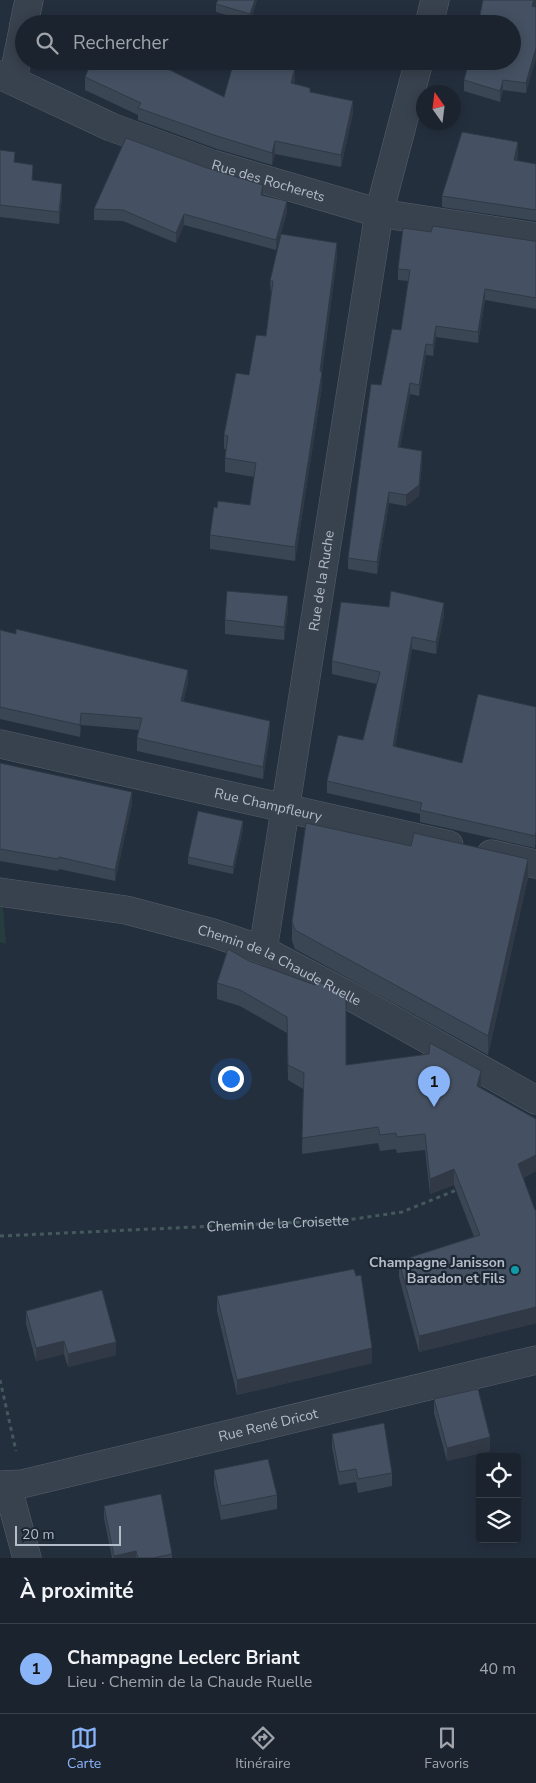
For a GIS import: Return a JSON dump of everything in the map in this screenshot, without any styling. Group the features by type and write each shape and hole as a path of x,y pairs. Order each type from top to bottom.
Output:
{"street":[{"path":"26,15 29,0"},
{"path":"431,15 435,0"},
{"path":"6,77 15,50"},
{"name":"Rue de la Ruche","path":"263,950 379,213 417,70"},
{"name":"Rue des Rocherets","path":"6,77 120,130 212,164 379,213 536,237"},
{"name":"Rue Champfleury","path":"0,744 536,864"},
{"name":"Chemin de la Chaude Ruelle","path":"0,892 126,910 213,933 263,950 360,1001 536,1100"},
{"name":"Rue René Dricot","path":"9,1484 536,1360"},
{"path":"9,1484 27,1558"}],"path":[{"name":"Chemin de la Croisette","path":"0,1236 347,1220 402,1212 461,1189"},
{"path":"0,1380 9,1484"}],"green space":[{"path":"0,907 3,907 6,944 0,942"}],"building":[{"path":"218,0 255,0 250,14 216,4"},
{"path":"483,0 534,0 532,6 536,7 536,48 526,83 503,80 500,91 464,80 467,70 521,70 521,15 480,15"},
{"path":"88,70 170,70 224,97 232,70 294,70 291,83 310,88 310,92 353,101 341,155 275,141 272,153 138,108 141,103 85,77"},
{"path":"462,132 518,142 514,160 536,164 536,210 442,196"},
{"path":"126,138 207,168 263,185 261,195 287,201 276,240 184,214 176,233 123,210 94,209"},
{"path":"0,150 15,152 14,162 33,165 32,180 62,184 59,212 0,205"},
{"path":"433,226 536,241 536,298 485,289 478,332 436,326 433,345 426,344 419,385 410,383 398,447 422,451 419,485 406,495 389,492 377,562 348,558 371,384 381,385 392,329 401,330 410,270 398,269 403,228 431,232"},
{"path":"281,234 337,243 320,371 322,372 295,547 210,535 214,507 217,508 218,501 250,505 256,463 225,458 228,436 224,435 236,373 249,375 256,335 266,336 273,281 270,281"},
{"path":"227,591 288,596 284,627 225,620"},
{"path":"391,591 444,603 436,642 412,637 393,746 462,763 478,694 536,707 535,836 420,810 422,803 327,781 338,735 363,740 380,672 332,661 341,602 389,607"},
{"path":"16,629 188,670 181,701 270,721 263,767 137,738 142,718 81,713 80,725 0,707 0,630 16,634"},
{"path":"0,763 132,792 115,870 59,857 58,859 0,849"},
{"path":"198,811 243,821 233,867 188,857"},
{"path":"306,823 411,846 414,833 528,859 488,1036 295,930 292,922"},
{"path":"228,949 249,961 315,985 312,978 346,996 346,1065 429,1054 430,1043 481,1071 477,1086 536,1119 536,1155 518,1164 536,1210 536,1307 419,1336 399,1261 480,1235 454,1169 430,1179 425,1134 397,1137 396,1133 380,1135 378,1127 302,1138 304,1073 288,1065 287,1017 240,990 217,983"},
{"path":"354,1269 356,1276 361,1275 372,1348 237,1380 217,1296"},
{"path":"102,1290 116,1342 68,1354 64,1341 36,1348 26,1311"},
{"path":"478,1389 490,1437 447,1448 434,1399"},
{"path":"384,1423 392,1473 358,1479 356,1469 339,1472 332,1434"},
{"path":"268,1459 277,1495 221,1506 214,1470"},
{"path":"161,1494 172,1554 153,1558 138,1558 136,1551 114,1556 104,1506"}],"place":[{"name":"Champagne Leclerc Briant","path":"434,1107"},
{"name":"Champagne Janisson Baradon et Fils","path":"515,1270"}]}
